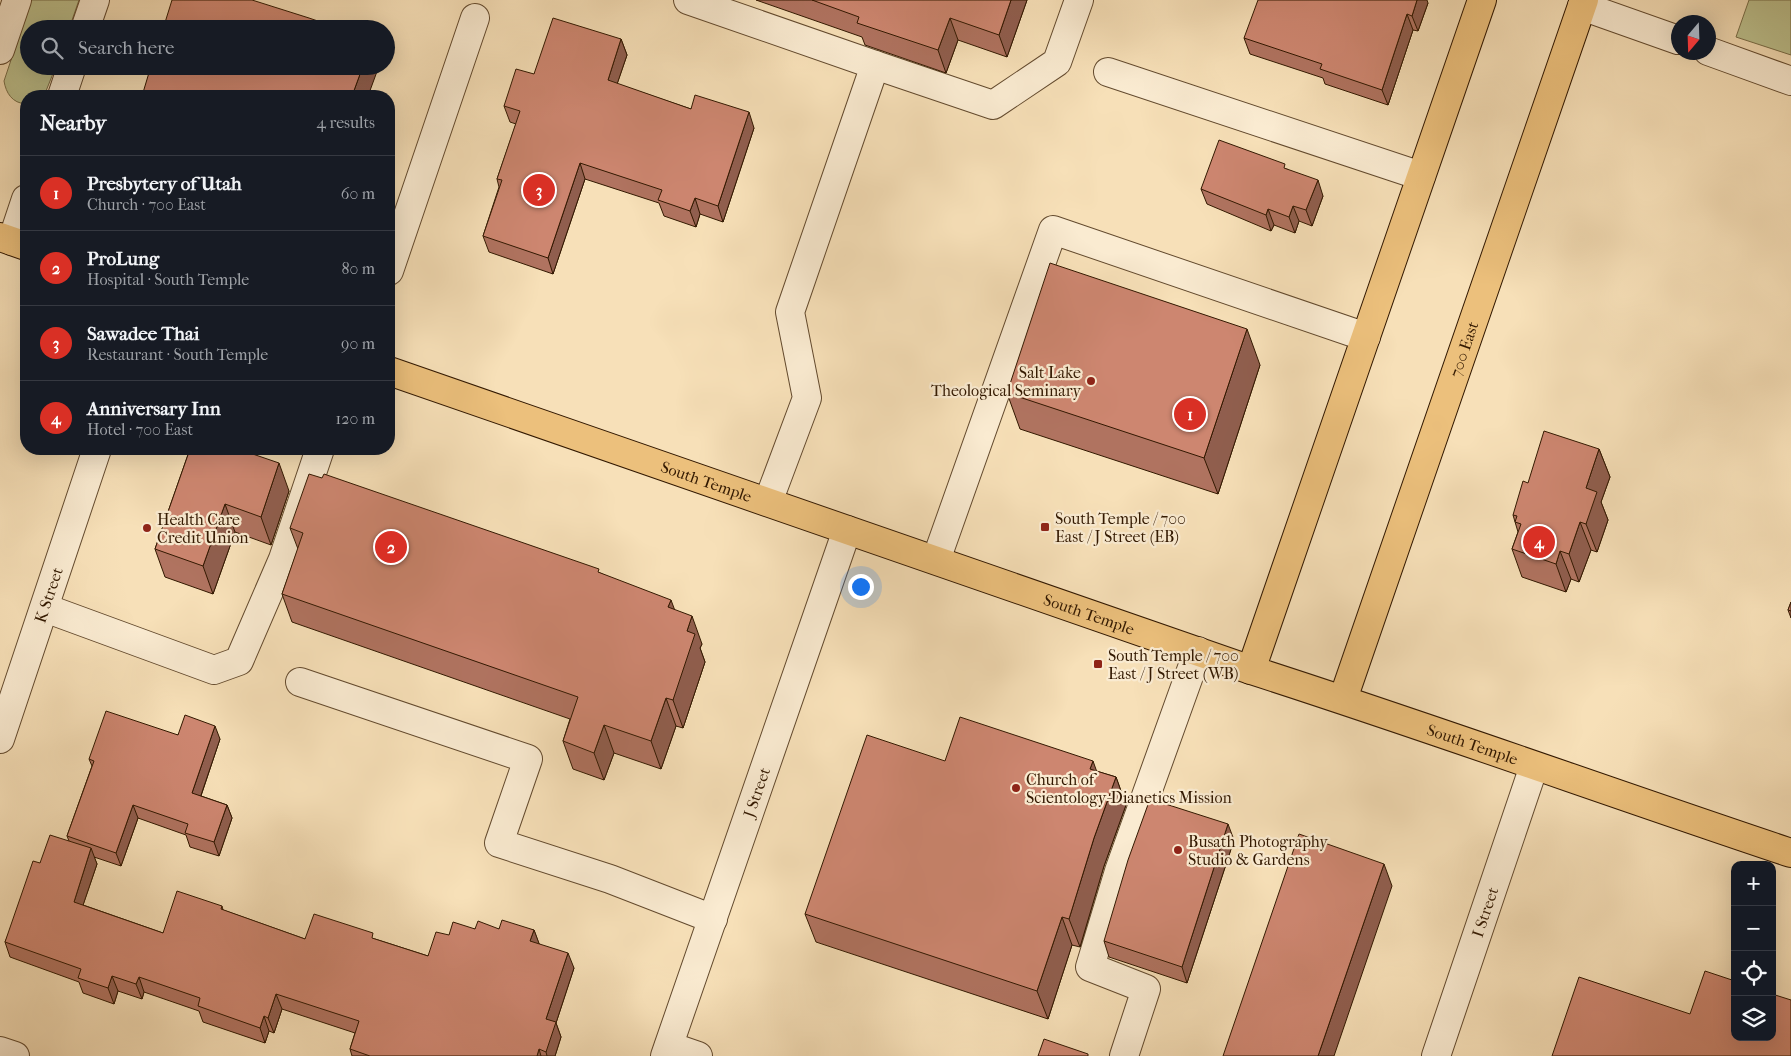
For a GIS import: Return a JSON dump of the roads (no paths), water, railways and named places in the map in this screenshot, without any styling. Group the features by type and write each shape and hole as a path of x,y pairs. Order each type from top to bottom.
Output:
{"main road":[{"path":"1251,670 1482,0"},
{"name":"700 East","path":"1343,699 1583,3"},
{"name":"South Temple","path":"395,373 1198,652 1343,699 1791,854"}],"street":[{"path":"0,50 17,0"},
{"path":"88,20 95,0"},
{"path":"688,0 993,105 1057,62 1079,0"},
{"path":"1583,3 1671,37"},
{"path":"395,253 475,18"},
{"path":"1716,54 1791,81"},
{"path":"768,502 807,398 790,312 875,65"},
{"path":"1108,72 1421,176"},
{"path":"64,90 69,75"},
{"path":"13,241 20,218"},
{"path":"936,560 1053,230 1366,337"},
{"name":"K Street","path":"0,739 95,455"},
{"path":"45,608 214,670 239,661 283,559 318,455"},
{"name":"J Street","path":"667,1051 847,530"},
{"path":"1124,1056 1146,989 1090,967 1119,871 1198,652"},
{"path":"300,682 528,759 499,843 610,879 713,919"},
{"name":"I Street","path":"1436,1056 1534,766"},
{"path":"0,1051 14,1056"},
{"path":"667,1051 698,1056"}],"place":[{"name":"Sawadee Thai","path":"539,190"},
{"name":"Salt Lake Theological Seminary","path":"1091,381"},
{"name":"Presbytery of Utah","path":"1190,414"},
{"name":"South Temple / 700 East / J Street (EB)","path":"1045,527"},
{"name":"Health Care Credit Union","path":"147,528"},
{"name":"Anniversary Inn","path":"1539,542"},
{"name":"ProLung","path":"391,547"},
{"name":"South Temple / 700 East / J Street (WB)","path":"1098,664"},
{"name":"Church of Scientology-Dianetics Mission","path":"1016,788"},
{"name":"Busath Photography Studio & Gardens","path":"1178,850"}]}
